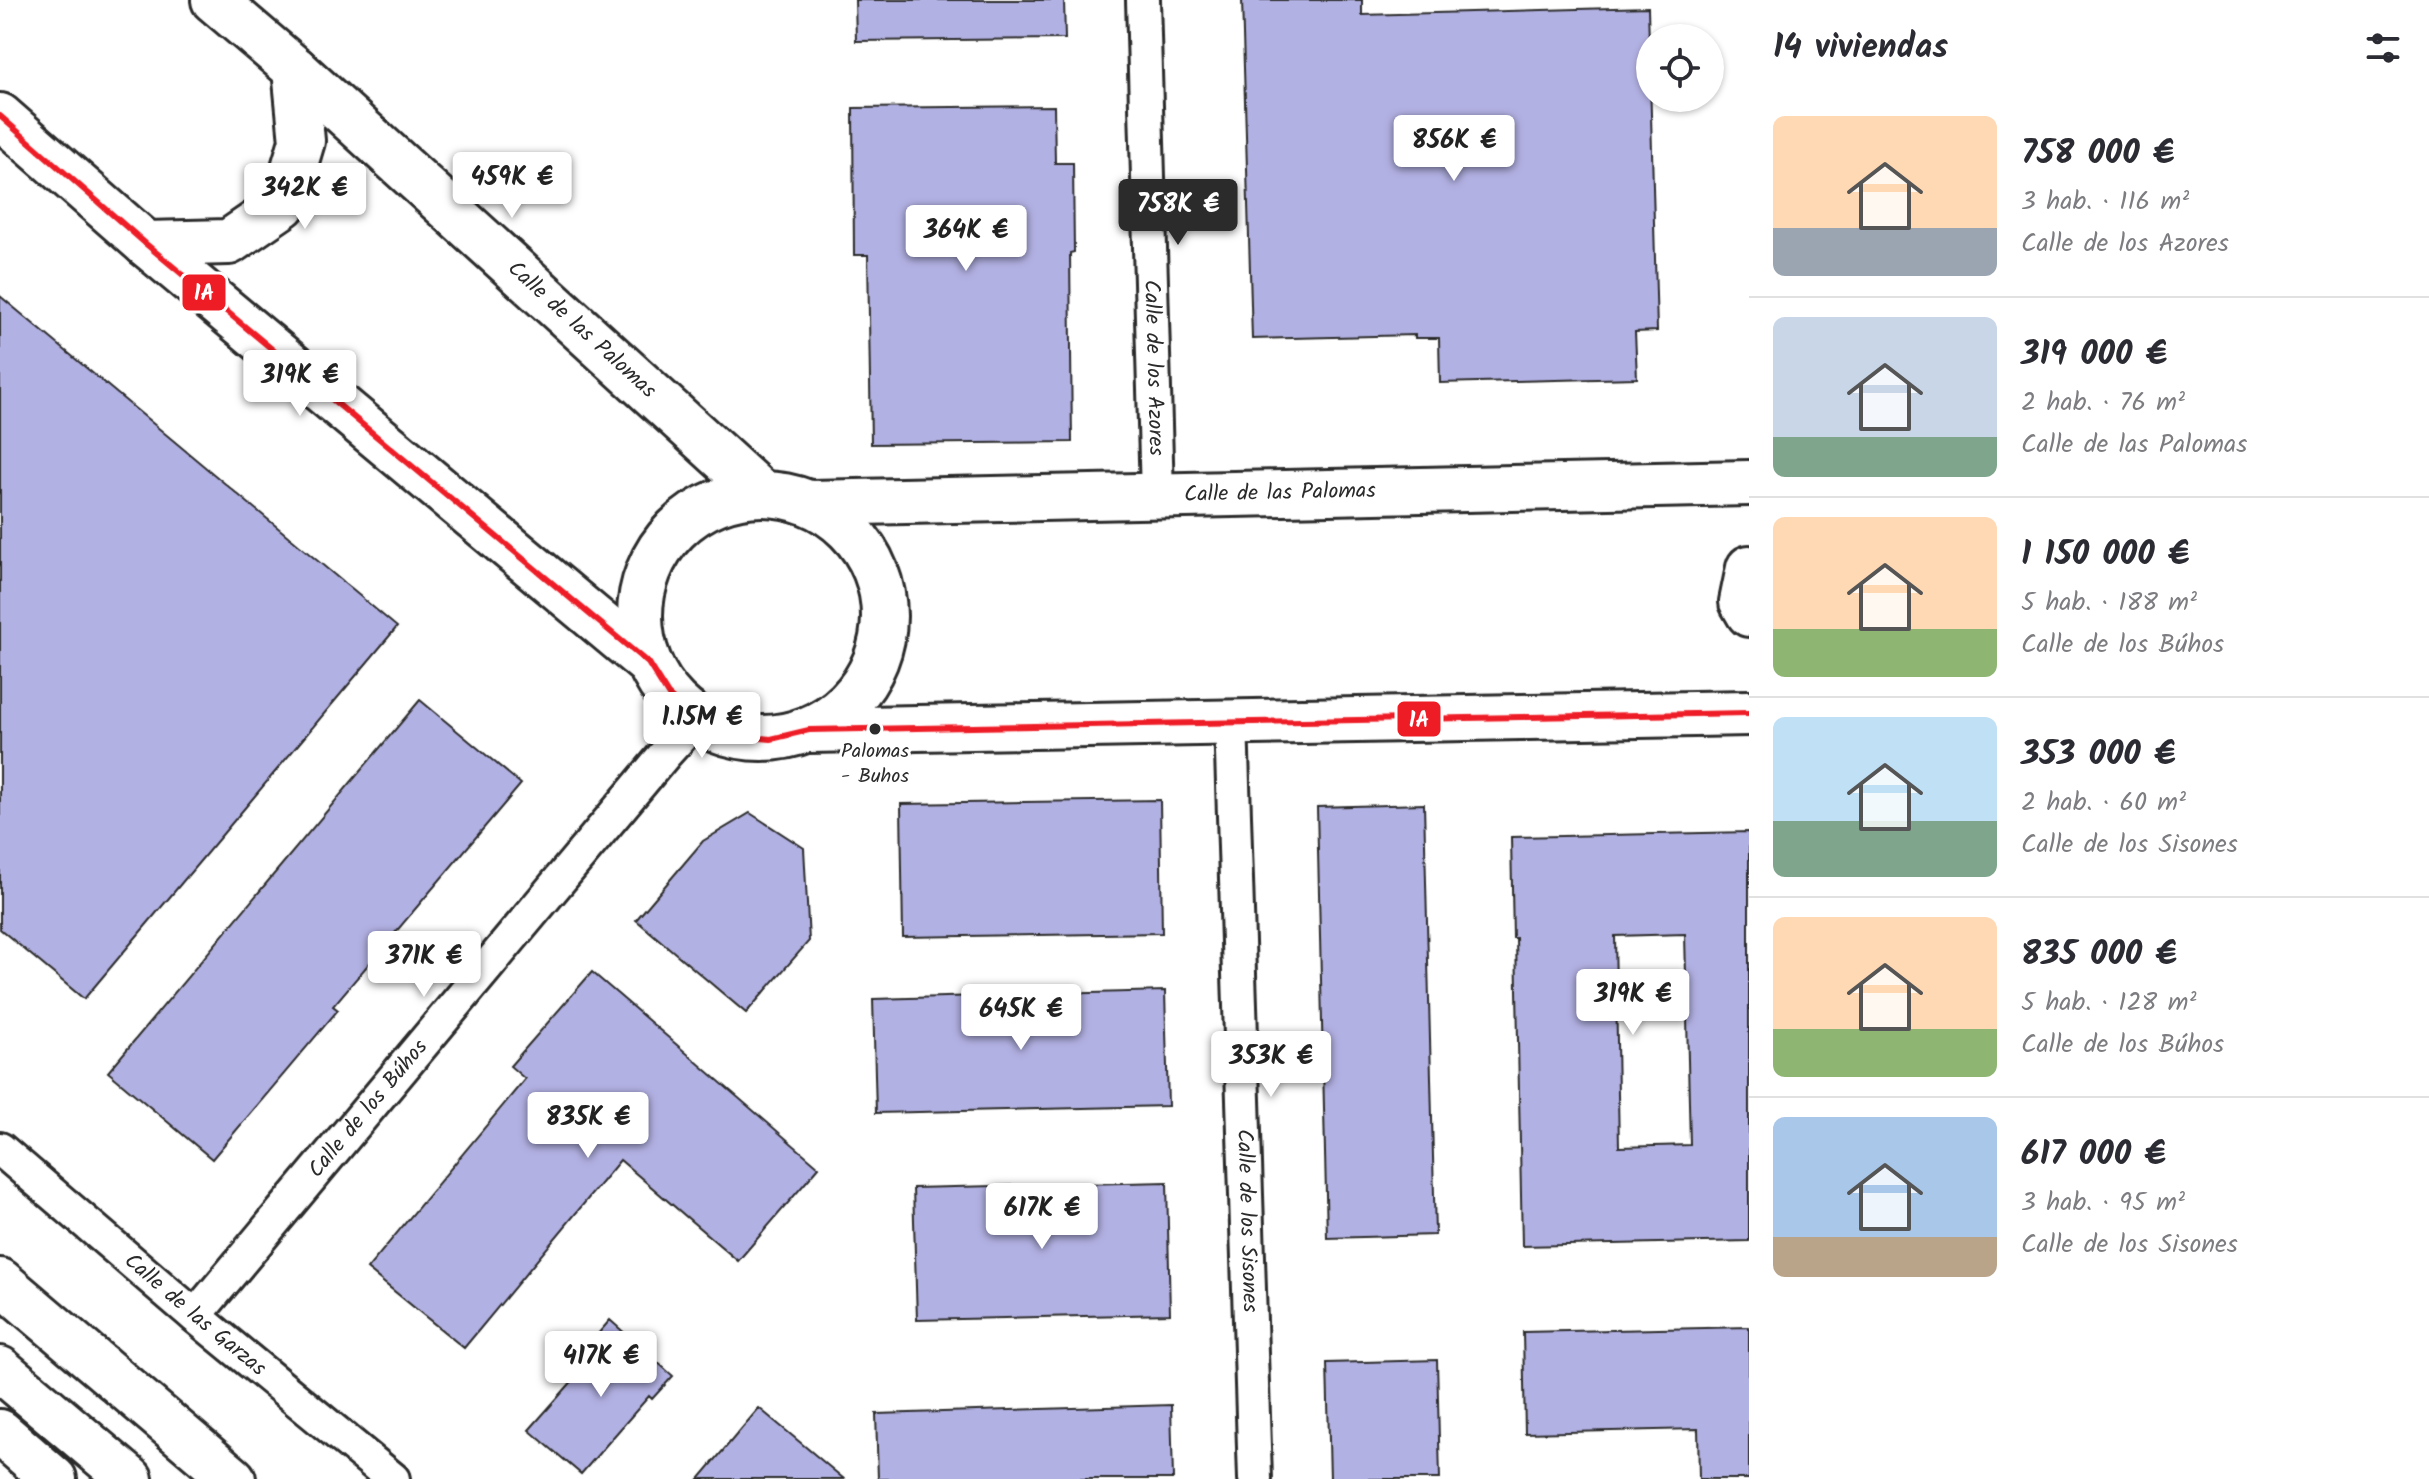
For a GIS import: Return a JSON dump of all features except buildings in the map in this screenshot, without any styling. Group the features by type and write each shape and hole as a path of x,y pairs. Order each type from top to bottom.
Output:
{"main road":[{"name":"Calle de las Palomas","path":"214,0 295,69 762,494"},
{"path":"146,244 229,242 283,205 302,141 295,69"},
{"path":"0,116 146,244 648,663 668,695 696,720 732,735 771,739 809,730 1749,713"},
{"name":"Calle de las Palomas","path":"810,503 1749,483"},
{"path":"648,663 639,624 643,584 660,548 687,518 723,500 762,494 786,496 810,503 844,525 870,557 884,595 884,637 870,676 844,708 809,730"},
{"path":"1749,568 1742,602 1749,614"},
{"path":"0,1281 233,1479"},
{"path":"0,1369 130,1479"},
{"path":"0,1432 54,1479"}],"street":[{"name":"Calle de los Azores","path":"1143,0 1157,495"},
{"name":"Calle de los Búhos","path":"195,1316 696,720"},
{"name":"Calle de los Sisones","path":"1231,721 1255,1479"},
{"name":"Calle de las Garzas","path":"0,1149 195,1316 393,1479"},
{"path":"0,1442 46,1479"}],"transit line":[{"name":"1A","path":"0,116 146,244 648,663 668,695 696,720 732,735 771,739 809,730 1749,713"}],"place":[{"name":"Palomas - Buhos","path":"875,729"}]}
